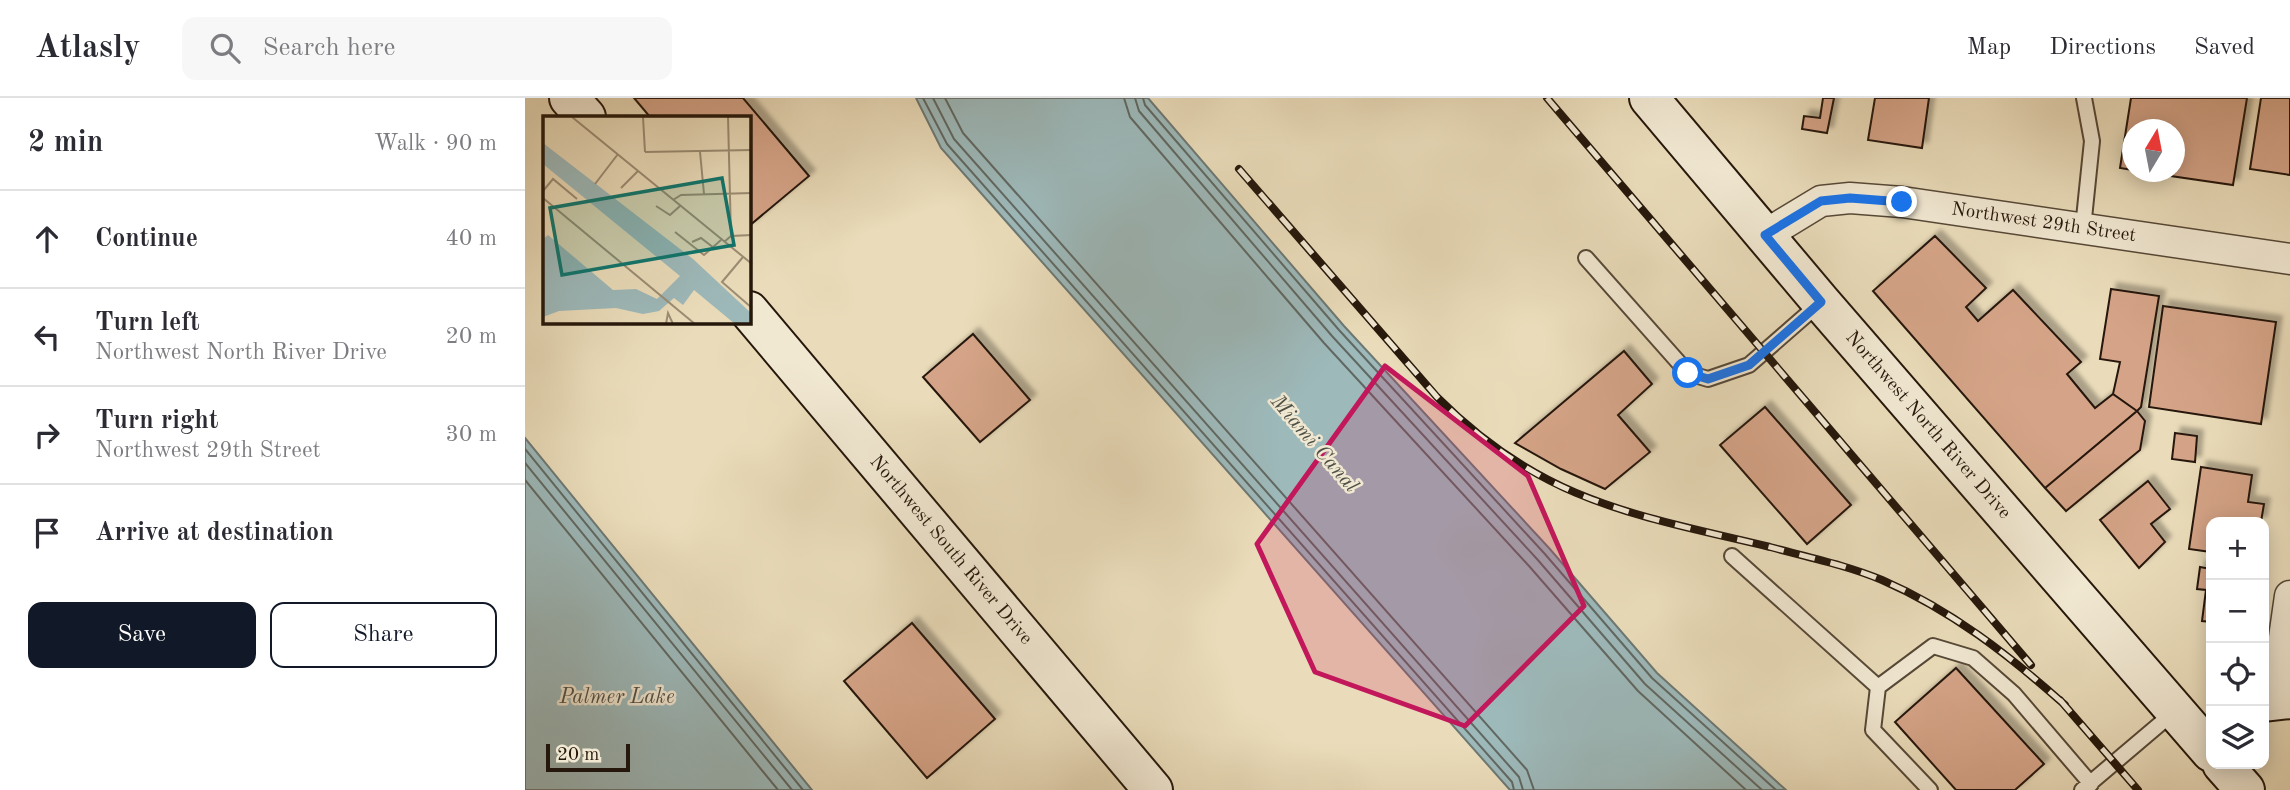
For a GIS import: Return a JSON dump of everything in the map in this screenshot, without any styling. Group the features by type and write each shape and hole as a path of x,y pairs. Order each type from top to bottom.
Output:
{"main road":[{"path":"569,98 585,116"},
{"name":"Northwest North River Drive","path":"1649,98 2175,712 2206,743"},
{"name":"Northwest South River Drive","path":"751,313 1153,790"},
{"name":"Northwest North River Drive","path":"2228,769 2245,790"}],"street":[{"name":"Northwest 29th Street","path":"1765,235 1821,201 1850,198 2083,228 2290,259"},
{"path":"2278,700 2290,596"}],"lane":[{"path":"2083,228 2092,141 2084,98"},
{"path":"1585,258 1688,373 1708,379 1749,365 1821,302"},
{"path":"1732,556 1878,687"},
{"path":"1930,790 1873,730 1878,687 1933,646 1973,658 2014,694 2086,787 2175,712"}],"highlighted area":[{"path":"1385,366 1528,476 1584,606 1465,726 1315,672 1257,544"}],"water":[{"name":"Miami Canal","path":"916,98 1148,98 1344,326 1549,548 1657,673 1786,790 1510,790 941,148"},
{"name":"Palmer Lake","path":"525,438 812,790 525,790"}],"building":[{"path":"634,98 743,98 809,176 751,224 751,116 649,116"},
{"path":"1823,98 1834,98 1827,133 1802,129 1804,116 1820,118"},
{"path":"1875,98 1929,98 1922,148 1868,140"},
{"path":"2131,98 2247,98 2233,185 2185,178 2185,119 2128,119"},
{"path":"2261,98 2290,98 2290,175 2250,169"},
{"path":"1935,236 1986,288 1966,307 1978,321 2013,290 2081,362 2067,374 2095,408 2113,394 2137,411 2045,488 1873,291"},
{"path":"2111,289 2159,296 2141,407 2137,411 2113,394 2120,362 2100,359"},
{"path":"2163,306 2276,322 2261,424 2149,407"},
{"path":"973,334 1030,400 980,442 923,377"},
{"path":"1624,351 1652,384 1618,415 1650,452 1605,489 1561,469 1515,443"},
{"path":"1765,407 1851,505 1807,544 1720,445"},
{"path":"2137,411 2145,421 2140,450 2066,511 2045,488"},
{"path":"2175,433 2197,436 2195,462 2172,459"},
{"path":"2201,467 2252,475 2248,502 2264,504 2262,517 2206,517 2206,551 2189,549"},
{"path":"2148,481 2170,509 2151,524 2165,542 2139,568 2100,520"},
{"path":"2200,567 2206,568 2206,590 2197,589"},
{"path":"2206,590 2206,621 2202,621"},
{"path":"912,623 995,719 927,778 844,681"},
{"path":"1956,668 2044,764 2015,790 1956,790 1895,722"}],"railway":[{"path":"1547,98 2031,665"},
{"path":"1239,169 1437,397 1476,432 1514,460 1552,482 1632,513 1826,562 1882,580 1932,605 1978,635 2065,705"},
{"path":"2060,700 2138,790"}],"route":[{"path":"1688,373 1708,379 1749,365 1821,302 1765,235 1821,201 1850,198 1902,202"}]}
